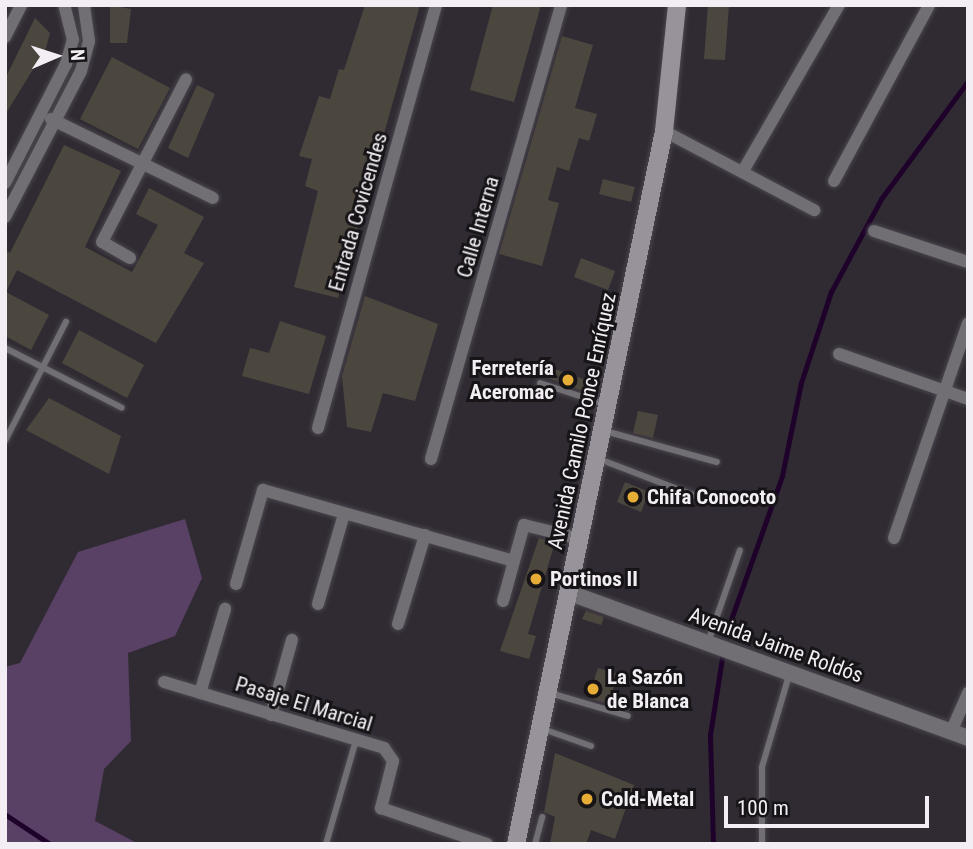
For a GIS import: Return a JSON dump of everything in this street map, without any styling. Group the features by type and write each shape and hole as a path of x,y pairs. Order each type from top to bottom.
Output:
{"main road":[{"name":"Avenida Camilo Ponce Enríquez","path":"518,843 664,131 677,5"}],"street":[{"path":"5,37 21,5"},
{"path":"5,183 42,113 73,40 64,5"},
{"path":"5,217 81,71 89,41 84,5"},
{"name":"Entrada Covicendes","path":"318,428 436,5"},
{"name":"Calle Interna","path":"431,459 561,5"},
{"path":"743,171 838,5"},
{"path":"834,181 929,5"},
{"path":"130,258 102,242 187,79"},
{"path":"42,113 213,198"},
{"path":"664,131 814,211"},
{"path":"21,152 35,161"},
{"path":"874,231 968,262"},
{"path":"894,538 968,323"},
{"path":"839,354 968,399"},
{"path":"236,584 263,490 511,560"},
{"path":"318,604 344,514"},
{"path":"503,601 511,560 524,525 581,539"},
{"path":"398,624 425,535"},
{"name":"Avenida Jaime Roldós","path":"570,593 968,738"},
{"path":"200,693 225,609"},
{"path":"271,715 292,640"},
{"name":"Pasaje El Marcial","path":"164,682 390,752 382,808 487,844"},
{"path":"951,732 968,693"}],"lane":[{"path":"5,440 66,321"},
{"path":"5,348 122,408"},
{"path":"540,383 609,405"},
{"path":"604,430 717,462"},
{"path":"598,458 696,496"},
{"path":"708,642 740,550"},
{"path":"762,844 762,767 790,671"},
{"path":"549,693 628,716"},
{"path":"541,729 591,746"},
{"path":"326,844 356,740"},
{"path":"535,844 542,817"}],"shaded area":[{"path":"185,519 202,578 175,636 128,653 131,741 104,769 95,821 139,844 5,844 5,667 20,663 78,552"}],"building":[{"path":"110,5 131,9 127,43 110,43"},
{"path":"365,5 420,5 338,298 294,287 318,191 305,186 312,159 299,156 319,96 330,99 339,69 344,70"},
{"path":"493,5 541,5 514,102 470,90"},
{"path":"708,5 729,5 725,60 704,59"},
{"path":"35,18 50,33 46,48 5,115 5,79"},
{"path":"562,36 593,45 575,108 597,114 589,141 579,138 569,171 557,167 548,200 559,203 542,266 499,254"},
{"path":"112,57 170,88 138,149 80,119"},
{"path":"197,85 215,94 188,158 168,148"},
{"path":"64,145 121,171 85,247 132,272 158,225 136,214 149,188 204,217 184,253 204,263 156,343 17,270 6,292 49,315 31,350 5,336 5,250 10,253"},
{"path":"603,179 635,187 631,202 599,194"},
{"path":"581,258 615,271 608,290 574,277"},
{"path":"365,296 438,324 415,401 383,393 371,432 347,427 342,376"},
{"path":"280,321 326,336 309,394 242,376 250,348 269,353"},
{"path":"79,330 144,365 127,398 62,363"},
{"name":"Ferretería Aceromac","path":"538,363 600,385 597,396 536,374"},
{"path":"49,398 121,436 109,474 26,430"},
{"path":"638,411 658,415 653,438 633,433"},
{"name":"Chifa Conocoto","path":"625,482 649,492 641,512 617,502"},
{"path":"539,538 555,542 528,634 536,636 529,659 500,651"},
{"path":"586,611 604,617 601,625 582,619"},
{"path":"598,668 618,674 608,704 588,698"},
{"name":"Cold-Metal","path":"555,753 634,785 615,839 591,830 586,844 550,844 555,817 544,812"}],"waterway":[{"path":"728,628 782,476 801,383 831,292 881,199 968,81"},
{"path":"713,844 710,735 722,658"},
{"path":"5,814 50,844"}],"place":[{"name":"Ferretería Aceromac","path":"568,380"},
{"name":"Chifa Conocoto","path":"633,497"},
{"name":"Portinos II","path":"536,579"},
{"name":"La Sazón de Blanca","path":"593,689"},
{"name":"Cold-Metal","path":"587,799"}]}
